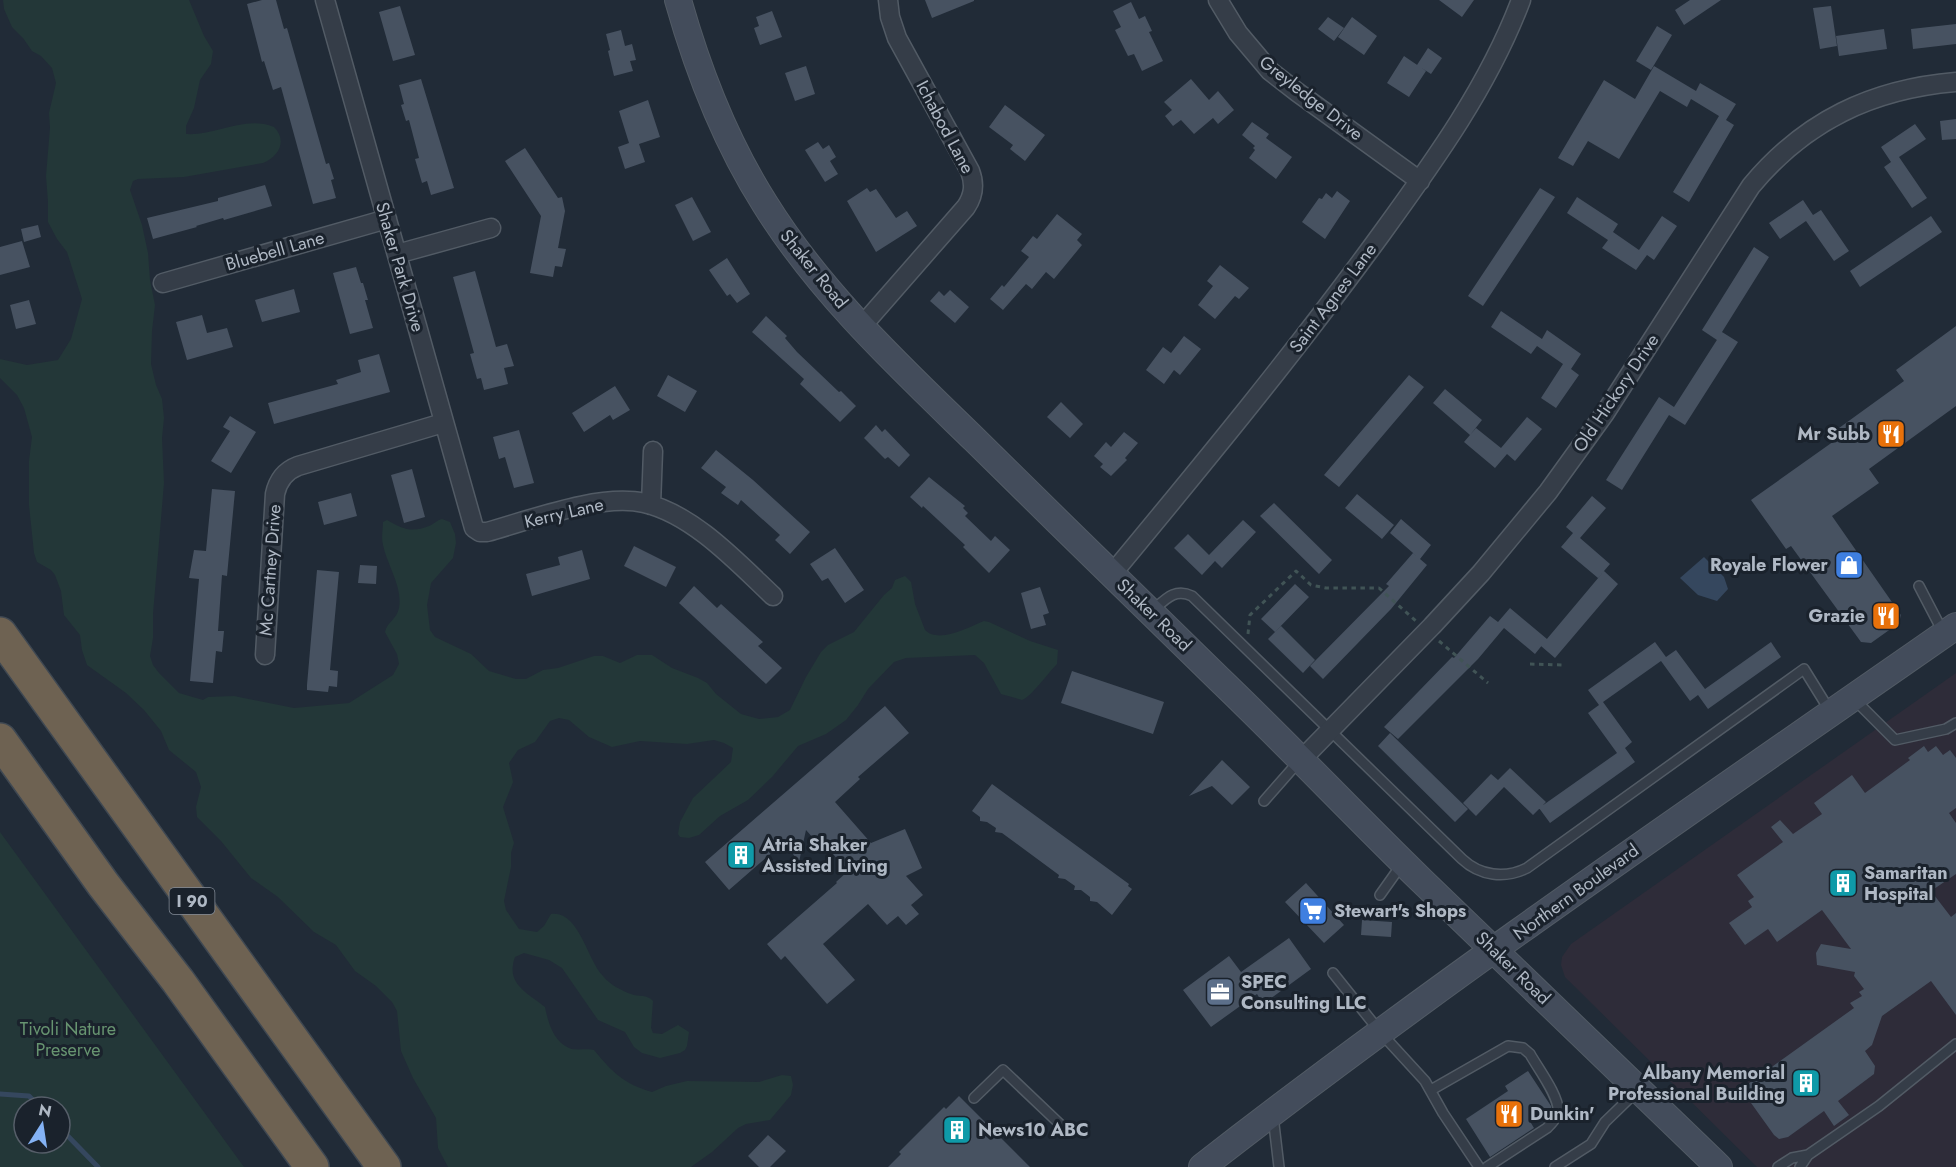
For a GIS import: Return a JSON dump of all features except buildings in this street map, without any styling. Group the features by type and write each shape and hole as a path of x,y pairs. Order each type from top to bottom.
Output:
{"highway":[{"name":"I 90","path":"2,639 384,1167"},
{"path":"0,740 312,1167"},
{"path":"103,884 165,993 289,1167"}],"main road":[{"name":"Shaker Road","path":"678,0 700,69 719,117 747,172 764,203 798,253 826,287 916,383 1301,759 1403,862 1719,1167"},
{"name":"Northern Boulevard","path":"1203,1167 1495,950 1713,794 1950,630"}],"street":[{"name":"Shaker Park Drive","path":"325,0 472,524 478,531"},
{"name":"Ichabod Lane","path":"862,326 966,207 974,189 970,171 897,38 888,0"},
{"name":"Greyledge Drive","path":"1218,0 1238,33 1270,71 1420,181"},
{"name":"Saint Agnes Lane","path":"1112,574 1308,331 1420,181 1487,75 1521,0"},
{"name":"Old Hickory Drive","path":"1301,759 1481,573 1569,464 1605,413 1751,186 1775,160 1809,132 1847,109 1887,94 1928,85 1956,82"},
{"name":"Bluebell Lane","path":"163,283 387,219"},
{"path":"397,255 491,228"},
{"name":"Mc Cartney Drive","path":"265,655 276,494 278,483 284,474 298,466 443,423"},
{"path":"651,505 652,451"},
{"name":"Kerry Lane","path":"478,531 487,532 599,503 626,501 651,505 677,516 706,536 773,596"}],"lane":[{"path":"1918,586 1950,630"},
{"path":"1151,612 1174,594 1183,592 1192,596 1467,864 1484,873 1503,875 1521,871 1532,864 1804,669 1831,713"},
{"path":"1852,698 1895,740 1947,729 1956,723"},
{"path":"1264,801 1301,759"},
{"path":"1380,895 1403,862"},
{"path":"1333,973 1381,1033 1425,1081 1479,1167"},
{"path":"1800,1167 1808,1155 1879,1106 1956,1044"},
{"path":"1431,1090 1508,1046 1523,1048 1530,1054 1557,1102 1558,1111 1555,1120 1547,1128 1487,1167"},
{"path":"974,1098 1003,1070 1063,1127"},
{"path":"1555,1167 1591,1144 1605,1122 1639,1090"},
{"path":"1273,1113 1279,1167"},
{"path":"1778,1167 1792,1158 1808,1155"}],"path":[{"path":"1248,638 1250,615 1296,571 1311,585 1326,588 1379,588 1488,683"},
{"path":"1530,663 1563,665"}],"shaded area":[{"path":"1956,673 1956,1167 1757,1167 1565,977 1561,965 1562,957 1571,944"}],"green space":[{"path":"3,0 189,0 213,51 211,64 200,80 194,108 186,126 186,134 197,134 252,123 274,127 280,137 280,147 277,152 263,163 184,177 138,179 133,181 130,190 142,225 148,253 155,305 151,364 162,399 164,418 162,438 164,483 150,656 159,673 179,693 203,700 208,697 234,696 294,708 349,703 393,675 399,664 397,654 385,632 398,612 400,600 397,584 382,542 383,522 387,520 402,528 412,530 429,526 442,519 450,522 456,543 453,558 431,583 427,605 430,630 435,637 471,654 489,671 516,679 526,679 543,670 558,668 594,656 603,656 620,663 637,655 652,655 672,668 707,683 716,694 741,714 759,719 778,717 790,710 821,652 828,645 854,632 892,588 895,580 905,576 911,582 915,604 925,630 931,634 946,635 984,621 1030,641 1058,650 1057,664 1022,700 1001,694 984,663 975,655 906,658 894,662 868,689 846,720 826,734 798,746 772,777 748,800 720,816 699,835 689,838 680,837 678,834 680,822 693,798 731,762 733,748 724,743 714,740 687,744 640,741 612,747 589,737 569,720 559,718 550,721 535,742 518,750 509,763 513,782 503,807 514,843 504,901 506,910 519,929 537,932 544,926 551,914 561,915 569,920 582,938 597,969 606,979 624,991 648,997 653,1001 651,1028 653,1033 662,1034 678,1025 689,1032 687,1046 680,1053 660,1058 642,1053 634,1047 625,1032 598,1020 562,968 549,960 524,953 515,957 513,974 520,987 545,1007 555,1036 569,1048 594,1050 619,1076 652,1092 687,1081 759,1082 782,1075 791,1076 793,1085 791,1095 770,1120 746,1124 738,1128 712,1152 691,1167 448,1167 438,1148 436,1118 413,1078 401,1051 397,1011 392,1002 376,986 355,971 336,945 314,932 278,897 251,878 221,841 197,817 196,807 201,787 196,772 169,750 161,731 144,710 126,693 87,665 80,635 64,615 61,591 55,575 37,562 34,553 29,505 29,461 32,437 24,408 17,395 0,378 0,359 27,365 58,360 71,339 82,299 67,252 48,222 46,176 49,113 56,83 52,68 41,56 32,51 12,27 4,9"},
{"name":"Tivoli Nature Preserve","path":"0,832 244,1167 0,1167"}],"water":[{"path":"1704,557 1724,577 1728,589 1717,601 1698,595 1680,578"}],"waterway":[{"path":"0,1094 14,1095"},
{"path":"72,1140 98,1167"}],"place":[{"name":"Mr Subb","path":"1891,434"},
{"name":"Royale Flower","path":"1849,565"},
{"name":"Grazie","path":"1886,616"},
{"name":"Atria Shaker Assisted Living","path":"741,855"},
{"name":"Samaritan Hospital","path":"1843,883"},
{"name":"Stewart's Shops","path":"1313,911"},
{"name":"SPEC Consulting LLC","path":"1220,992"},
{"name":"Albany Memorial Professional Building","path":"1806,1083"},
{"name":"Dunkin'","path":"1509,1114"},
{"name":"News10 ABC","path":"957,1130"}]}
